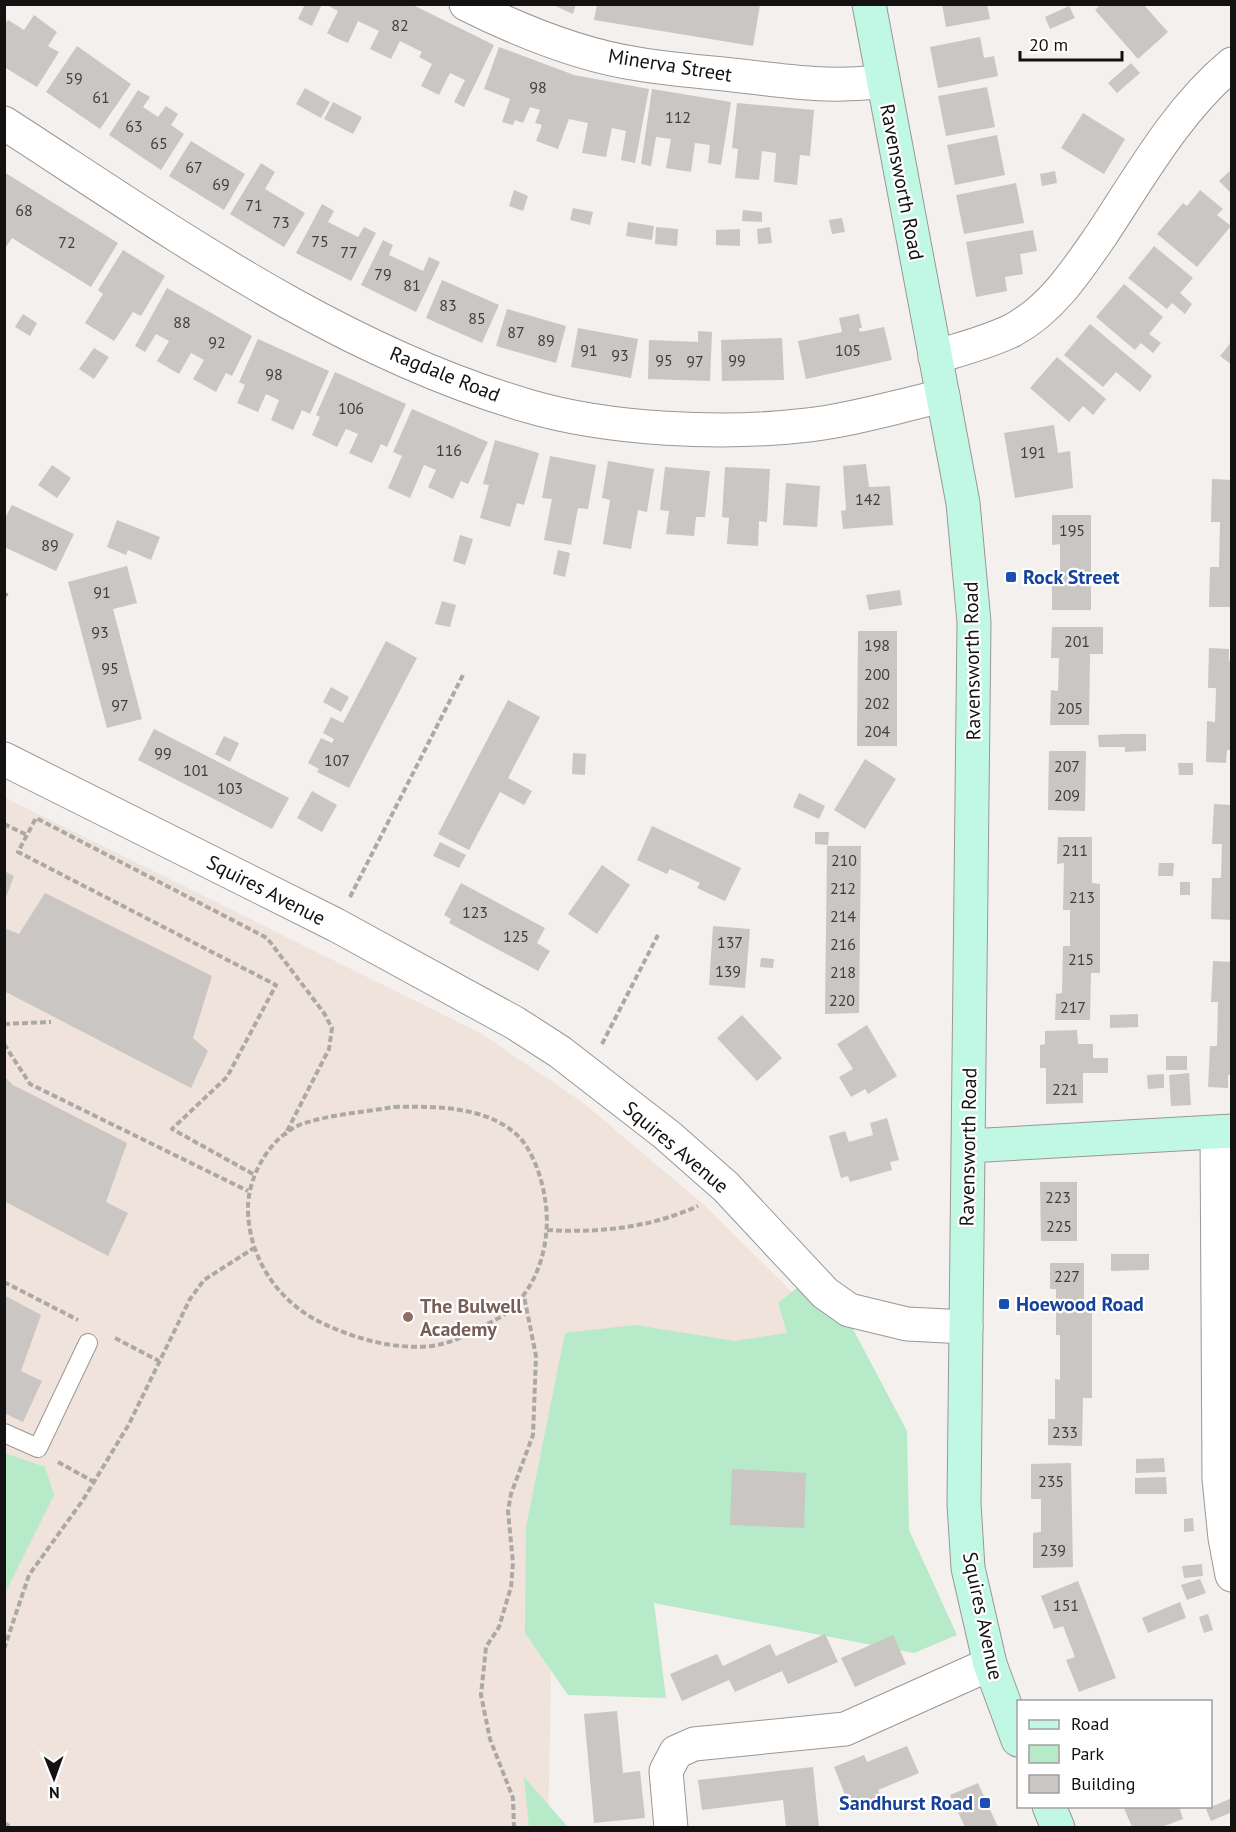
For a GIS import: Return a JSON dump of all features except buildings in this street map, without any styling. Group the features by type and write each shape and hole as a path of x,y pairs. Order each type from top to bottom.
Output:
{"street":[{"name":"Minerva Street","path":"466,4 509,26 562,45 636,64 820,85 860,85 883,81"},
{"name":"Ravensworth Road","path":"869,4 963,503 974,622 966,1327"},
{"path":"935,357 1014,329 1043,308 1067,285 1166,138 1206,85 1232,64"},
{"name":"Ragdale Road","path":"4,123 241,277 302,310 388,352 476,389 531,407 599,420 667,428 737,429 809,425 943,396"},
{"name":"Squires Avenue","path":"4,759 336,925 515,1023 668,1135 726,1187 825,1293 849,1310 907,1324 966,1327 964,1504 968,1568 990,1664 1017,1737"},
{"path":"968,1146 1224,1132 1219,1479 1232,1575"},
{"path":"671,1827 666,1772 676,1752 694,1744 845,1729 990,1664"},
{"path":"1050,1808 1058,1827"}],"lane":[{"path":"4,1433 38,1448 88,1343"}],"path":[{"path":"348,900 465,673"},
{"path":"253,1174 172,1129 227,1077 276,986 18,852 36,818 267,938 324,1013 332,1028 329,1049 285,1135"},
{"path":"4,824 27,835"},
{"path":"587,1074 658,935"},
{"path":"4,1024 51,1023"},
{"path":"4,1044 30,1084 248,1191"},
{"path":"394,1107 452,1107 498,1122 517,1134 532,1156 543,1185 547,1230 543,1254 524,1296 505,1314 459,1340 431,1346 377,1342 336,1330 304,1313 275,1286 254,1248 248,1225 248,1191 253,1174 261,1160 285,1135 303,1124 394,1107"},
{"path":"547,1230 630,1228 656,1222 703,1204 726,1187"},
{"path":"4,1649 29,1575 94,1482 129,1424 190,1299 204,1280 254,1248"},
{"path":"513,1827 513,1798 490,1739 481,1695 486,1647 499,1627 507,1608 511,1587 513,1563 508,1511 511,1494 533,1435 536,1356 524,1296"},
{"path":"50,1457 94,1482"},
{"path":"4,1823 12,1827"}],"shaded area":[{"name":"The Bulwell Academy","path":"4,797 482,1034 582,1102 703,1204 796,1296 848,1366 553,1584 548,1827 5,1827"}],"green space":[{"path":"804,1282 846,1316 907,1431 909,1530 957,1635 914,1653 654,1603 666,1698 568,1695 525,1633 526,1527 565,1333 635,1325 735,1341 787,1333 778,1303"},
{"path":"5,1453 45,1467 54,1495 5,1593"},
{"path":"524,1777 568,1827 529,1827"}],"place":[{"name":"Rock Street","path":"1011,577"},
{"name":"Hoewood Road","path":"1004,1304"},
{"name":"The Bulwell Academy","path":"408,1317"},
{"name":"Sandhurst Road","path":"985,1803"}]}
